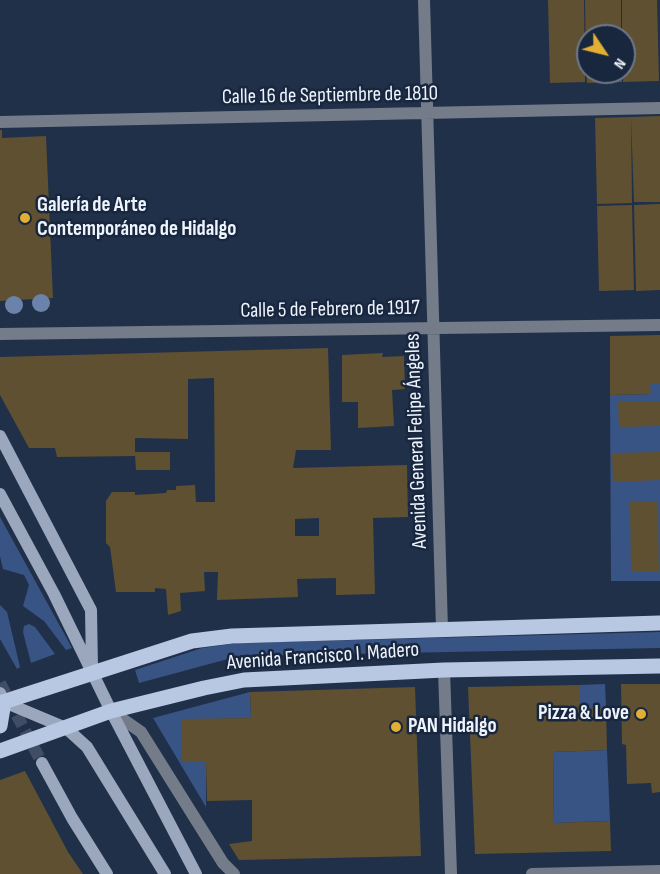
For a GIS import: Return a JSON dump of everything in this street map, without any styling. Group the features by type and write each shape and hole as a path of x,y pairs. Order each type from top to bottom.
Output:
{"main road":[{"path":"0,436 91,610 92,672"},
{"path":"0,494 54,594 111,711 196,874"},
{"name":"Avenida Francisco I. Madero","path":"1,700 192,640 232,636 660,623"},
{"name":"Avenida Francisco I. Madero","path":"0,752 111,711 244,680 444,670 660,666"},
{"path":"0,726 1,700 66,728 87,747 165,874"},
{"path":"42,764 107,874"}],"street":[{"name":"Avenida General Felipe Ángeles","path":"424,0 442,629"},
{"name":"Calle 16 de Septiembre de 1810","path":"0,123 660,108"},
{"name":"Calle 5 de Febrero de 1917","path":"0,334 660,325"},
{"path":"444,670 451,874"},
{"path":"111,711 141,732 223,863 234,874"},
{"path":"532,874 660,871"}],"shaded area":[{"path":"650,383 660,383 660,581 611,581 610,395 650,394"},
{"path":"0,517 72,648 66,650 44,621 23,606 29,585 24,575 3,569 0,556"},
{"path":"0,605 7,612 20,667 17,669 0,639"},
{"path":"29,624 35,627 55,654 31,663 23,632 24,626"},
{"path":"660,632 660,648 239,656 139,683 135,670 202,648 238,643"},
{"path":"605,684 606,708 579,708 579,685"},
{"path":"250,692 251,718 181,720 206,762 206,807 153,718"},
{"path":"607,750 610,821 554,823 553,752"}],"building":[{"path":"548,0 584,0 584,24 576,24 576,82 550,83"},
{"path":"585,0 621,0 621,24 585,24"},
{"path":"622,0 657,0 659,81 636,82 636,24 622,24"},
{"path":"660,116 660,202 634,202 631,117"},
{"path":"631,117 632,203 597,204 595,118"},
{"name":"Galería de Arte Contemporáneo de Hidalgo","path":"0,130 2,130 2,138 46,136 53,298 0,301"},
{"path":"660,204 660,290 636,291 634,205"},
{"path":"632,205 634,290 599,291 597,206"},
{"path":"660,335 660,383 650,383 651,394 610,395 610,336"},
{"path":"328,348 331,450 296,450 293,468 407,465 408,517 373,518 375,594 336,595 336,578 297,579 298,597 217,600 218,572 204,572 205,591 180,593 181,611 168,615 166,589 155,588 155,592 116,592 110,547 106,543 106,501 112,492 135,492 135,495 166,493 167,490 176,490 176,486 195,485 196,502 215,502 214,378 188,379 188,439 135,438 135,452 170,452 170,470 136,470 135,456 57,457 55,448 29,448 0,395 0,357","holes":["319,518 319,536 295,536 295,519"]},
{"path":"383,353 382,357 404,356 405,389 392,390 394,426 358,428 358,402 342,402 342,355"},
{"path":"660,401 660,426 619,427 618,402"},
{"path":"660,452 660,480 613,482 612,453"},
{"path":"658,501 659,571 631,572 630,502"},
{"name":"Pizza & Love","path":"621,684 660,684 660,792 652,793 651,783 627,784 626,745 622,744"},
{"path":"579,685 579,708 606,708 607,750 553,752 554,823 610,821 611,851 475,854 468,687"},
{"path":"415,687 421,856 239,860 229,844 252,841 252,800 207,801 206,762 182,762 181,719 251,718 250,692"},
{"path":"25,771 68,852 83,874 0,874 0,780"}],"tunnel":[{"path":"0,683 42,763"}],"place":[{"name":"Galería de Arte Contemporáneo de Hidalgo","path":"25,218"},
{"name":"Pizza & Love","path":"641,714"},
{"name":"PAN Hidalgo","path":"396,727"}]}
